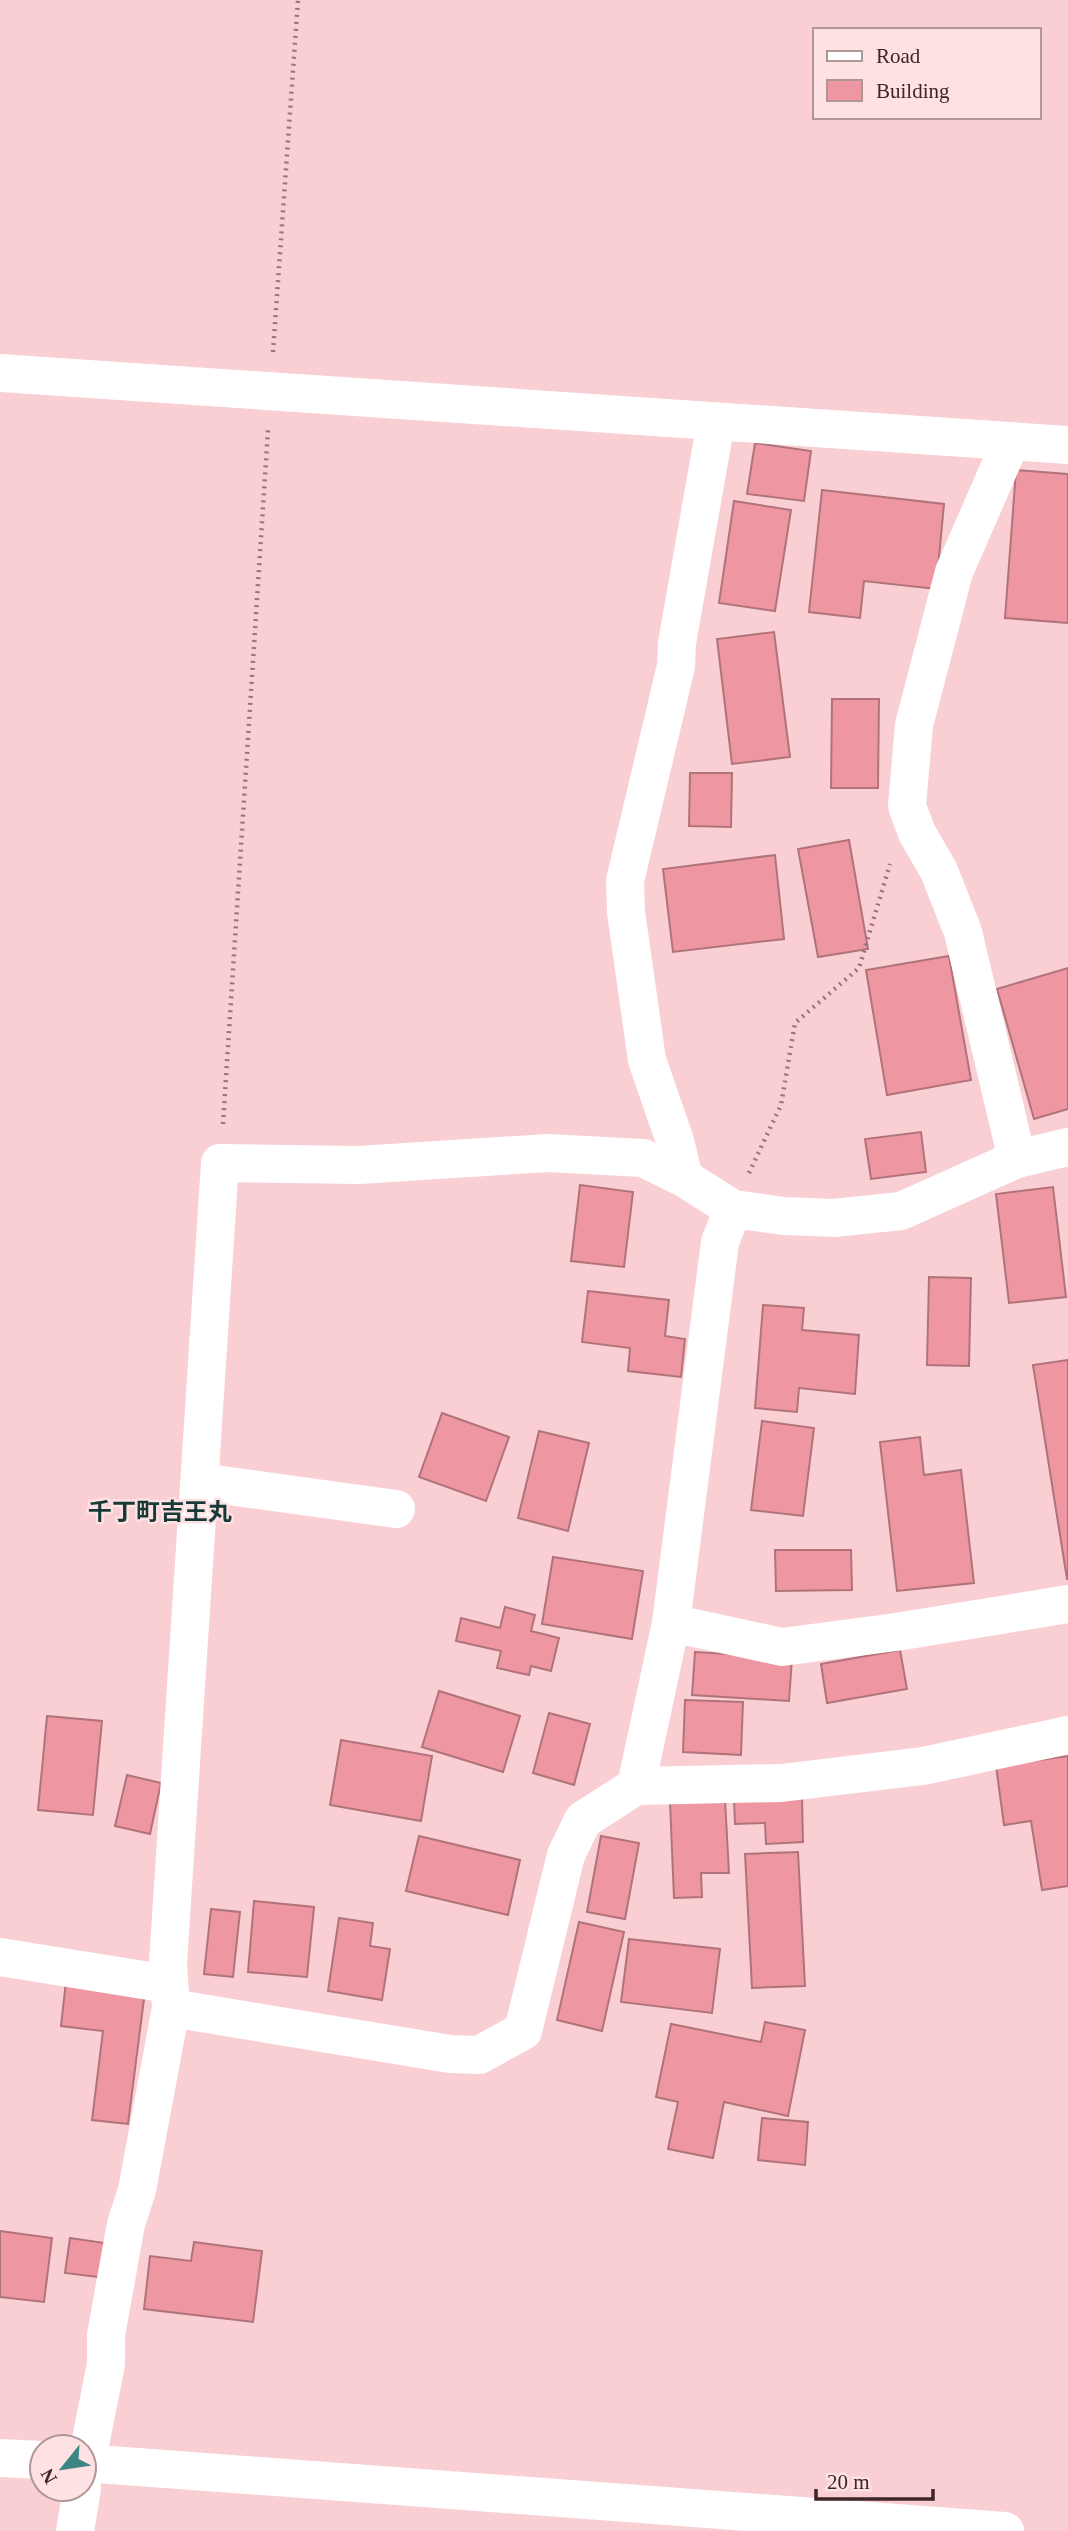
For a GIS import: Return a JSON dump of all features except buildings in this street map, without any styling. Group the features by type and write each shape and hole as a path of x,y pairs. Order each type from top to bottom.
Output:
{"street":[{"path":"0,373 1068,445"},
{"path":"684,1178 675,1141 647,1060 626,912 625,881 676,666 677,643 716,422"},
{"path":"1012,441 954,572 914,725 907,806 917,833 939,871 963,932 1017,1159"},
{"path":"92,2433 106,2364 106,2335 126,2224 137,2190 170,1996 220,1163 359,1165 548,1153 643,1158 684,1178 733,1209 784,1216 834,1218 901,1211 1017,1159 1068,1147"},
{"path":"636,1786 671,1623 720,1242 733,1209"},
{"path":"200,1482 396,1509"},
{"path":"671,1623 782,1647 896,1632 1068,1604"},
{"path":"0,1957 170,1996 450,2054 479,2055 523,2031 566,1855 583,1820 636,1786 781,1783 923,1766 1068,1735"},
{"path":"0,2458 28,2459"},
{"path":"98,2473 1005,2531"},
{"path":"75,2531 79,2503"}],"path":[{"path":"220,1163 298,0"},
{"path":"733,1209 781,1105 794,1023 859,968 907,806"}],"district":[{"name":"千丁町吉王丸","path":"160,1512"}]}
